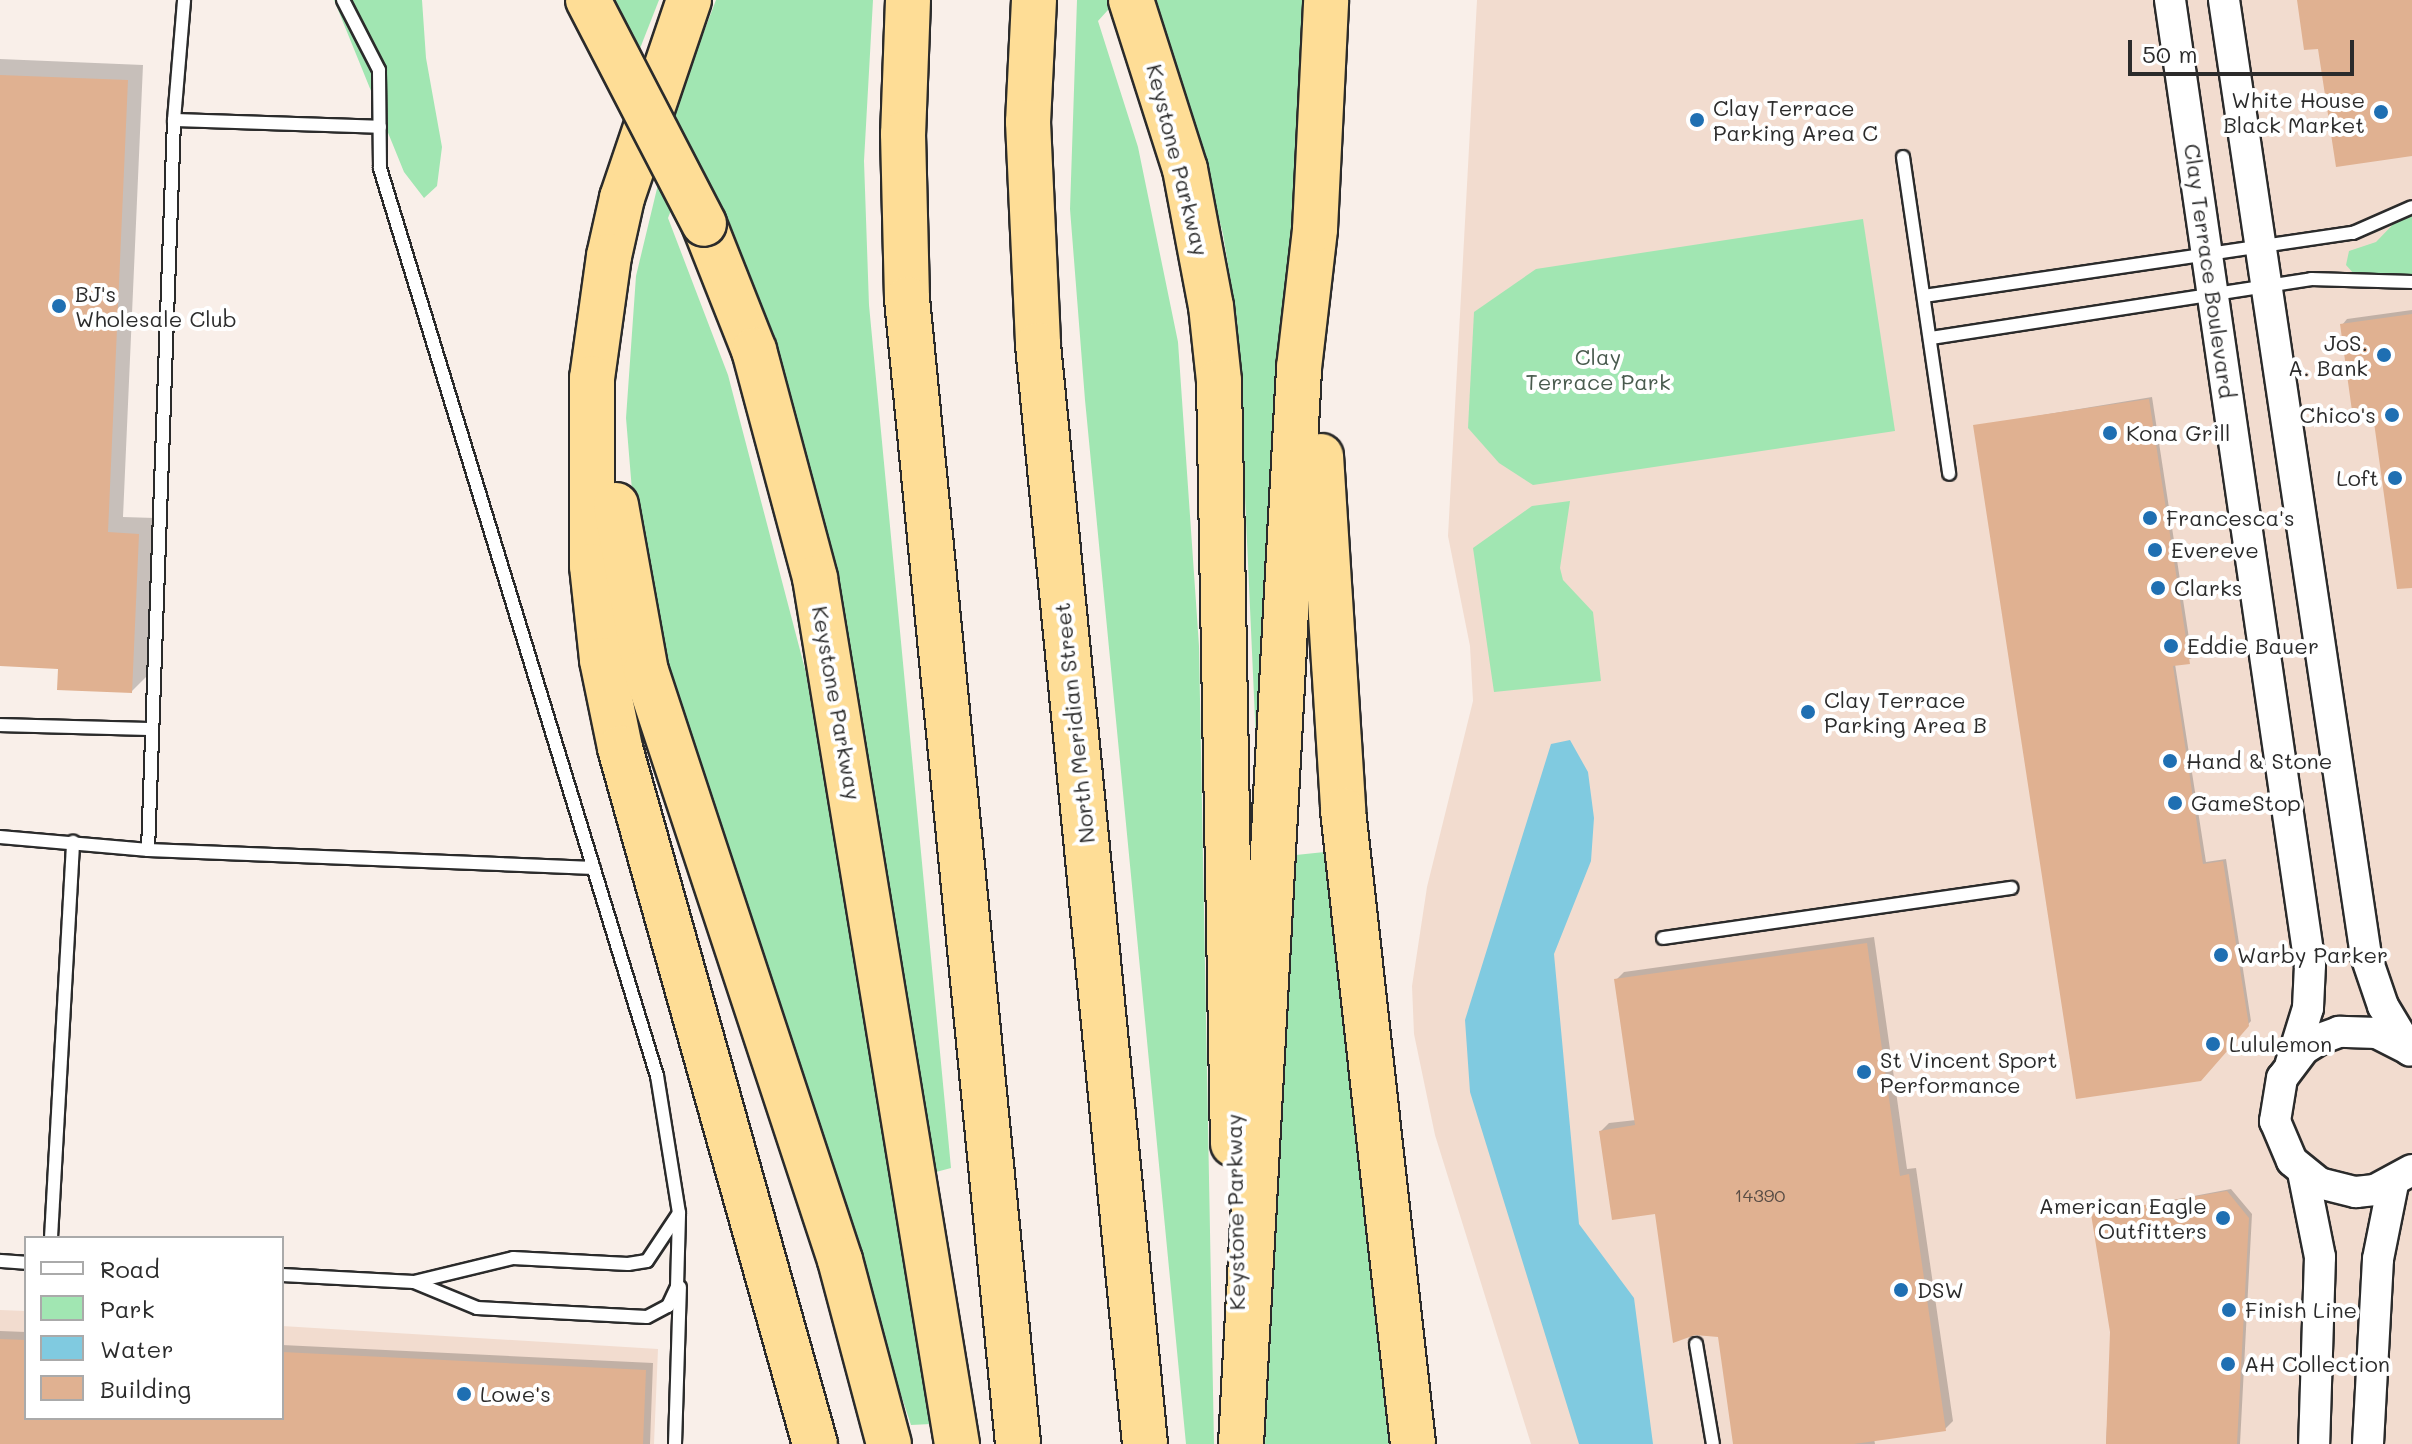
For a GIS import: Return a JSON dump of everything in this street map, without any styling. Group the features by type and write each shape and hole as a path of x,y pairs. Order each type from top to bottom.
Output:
{"highway":[{"name":"Keystone Parkway","path":"588,0 704,224 754,350 815,578 957,1444"},
{"path":"689,0 638,148 609,256 592,378 590,519 602,660 648,858 815,1444"},
{"path":"908,0 903,162 908,313 1018,1444"},
{"name":"North Meridian Street","path":"1034,0 1028,122 1038,345 1145,1444"},
{"name":"Keystone Parkway","path":"1131,0 1185,169 1211,306 1219,381 1241,1435"},
{"path":"1241,1435 1299,368 1315,229 1326,0"},
{"path":"638,148 613,344 611,408 615,500 629,600 650,684 840,1260 889,1444"},
{"path":"1315,229 1330,670 1413,1444"}],"street":[{"name":"Clay Terrace Boulevard","path":"2170,0 2310,965 2308,1008 2276,1099 2275,1121 2281,1142 2303,1172"},
{"path":"2224,0 2366,956 2383,1006 2411,1052"},
{"path":"2291,1063 2304,1049 2339,1032 2377,1033 2411,1052"},
{"path":"2303,1172 2319,1183 2356,1192 2403,1177"},
{"path":"2303,1172 2320,1257 2314,1411 2317,1444"},
{"path":"2368,1444 2378,1259 2403,1177"}],"lane":[{"path":"148,850 174,120 184,0"},
{"path":"343,0 379,70 380,168 657,1076 679,1213 681,1248 675,1444"},
{"path":"174,120 380,127"},
{"path":"1903,157 1949,474"},
{"path":"1924,296 2353,233 2412,207"},
{"path":"1931,338 2311,279 2412,282"},
{"path":"0,725 152,729"},
{"path":"0,837 148,850 594,868"},
{"path":"51,1236 73,842"},
{"path":"1663,938 2011,888"},
{"path":"284,1275 414,1282 513,1258 647,1261 679,1213"},
{"path":"414,1282 477,1308 647,1317 668,1306 677,1287 681,1248"},
{"path":"0,1261 24,1263"},
{"path":"1696,1344 1713,1444"}],"shaded area":[{"path":"1477,0 2412,0 2412,1444 1531,1444 1435,1135 1414,1034 1412,986 1427,887 1473,701 1470,646 1448,536"},
{"name":"Lowe's","path":"0,1310 24,1311 24,1420 284,1420 284,1326 658,1349 654,1444 0,1444"}],"green space":[{"path":"334,0 422,0 426,58 442,147 437,186 424,198 404,172"},
{"path":"611,0 659,0 639,51"},
{"path":"716,0 873,0 864,161 869,305 951,1168 936,1172 841,595 820,502 766,321 693,154 668,218 728,375 806,673 931,1424 911,1425 680,726 638,563 626,418 636,276 679,97"},
{"path":"1077,0 1117,0 1098,21 1138,147 1178,342 1199,646 1214,1444 1186,1444 1085,400 1070,209"},
{"path":"1152,0 1305,0 1267,740 1256,741 1237,319 1223,234 1190,107"},
{"path":"2412,214 2412,275 2355,275 2346,265 2349,251 2376,242 2402,215"},
{"name":"Clay Terrace Park","path":"1863,219 1895,431 1533,485 1499,463 1468,428 1474,312 1536,269"},
{"path":"1570,501 1560,568 1563,580 1593,612 1601,681 1494,692 1473,548 1532,506"},
{"path":"1334,851 1392,1444 1265,1444 1296,855"}],"water":[{"path":"1570,740 1588,772 1594,818 1591,861 1554,954 1579,1224 1634,1298 1653,1444 1579,1444 1470,1092 1465,1020 1551,744"}],"building":[{"path":"2297,0 2412,0 2412,156 2336,167 2318,49 2304,50"},
{"name":"BJ's Wholesale Club","path":"0,75 128,80 108,532 139,534 132,693 57,690 58,669 0,666"},
{"path":"2412,314 2412,588 2397,589 2372,408 2352,411 2340,324"},
{"path":"2149,399 2190,664 2173,666 2203,864 2223,861 2249,1026 2201,1081 2076,1099 1973,425"},
{"path":"1867,943 1900,1176 1909,1174 1946,1431 1854,1444 1733,1444 1718,1337 1695,1335 1673,1343 1655,1214 1612,1220 1599,1131 1635,1125 1614,979"},
{"path":"2227,1191 2249,1218 2237,1444 2106,1444 2110,1332 2091,1214"},
{"name":"Lowe's","path":"0,1339 24,1340 24,1420 284,1420 284,1352 646,1370 643,1444 0,1444"}],"place":[{"name":"White House Black Market","path":"2381,112"},
{"name":"Clay Terrace Parking Area C","path":"1697,120"},
{"name":"BJ's Wholesale Club","path":"59,306"},
{"name":"JoS. A. Bank","path":"2384,355"},
{"name":"Chico's","path":"2392,415"},
{"name":"Kona Grill","path":"2110,433"},
{"name":"Loft","path":"2395,478"},
{"name":"Francesca's","path":"2150,518"},
{"name":"Evereve","path":"2155,550"},
{"name":"Clarks","path":"2158,588"},
{"name":"Eddie Bauer","path":"2171,646"},
{"name":"Clay Terrace Parking Area B","path":"1808,712"},
{"name":"Hand & Stone","path":"2170,761"},
{"name":"GameStop","path":"2175,803"},
{"name":"Warby Parker","path":"2221,955"},
{"name":"Lululemon","path":"2213,1044"},
{"name":"St Vincent Sport Performance","path":"1864,1072"},
{"name":"American Eagle Outfitters","path":"2223,1218"},
{"name":"DSW","path":"1901,1290"},
{"name":"Finish Line","path":"2229,1310"},
{"name":"AH Collection","path":"2228,1364"},
{"name":"Lowe's","path":"464,1394"}]}
